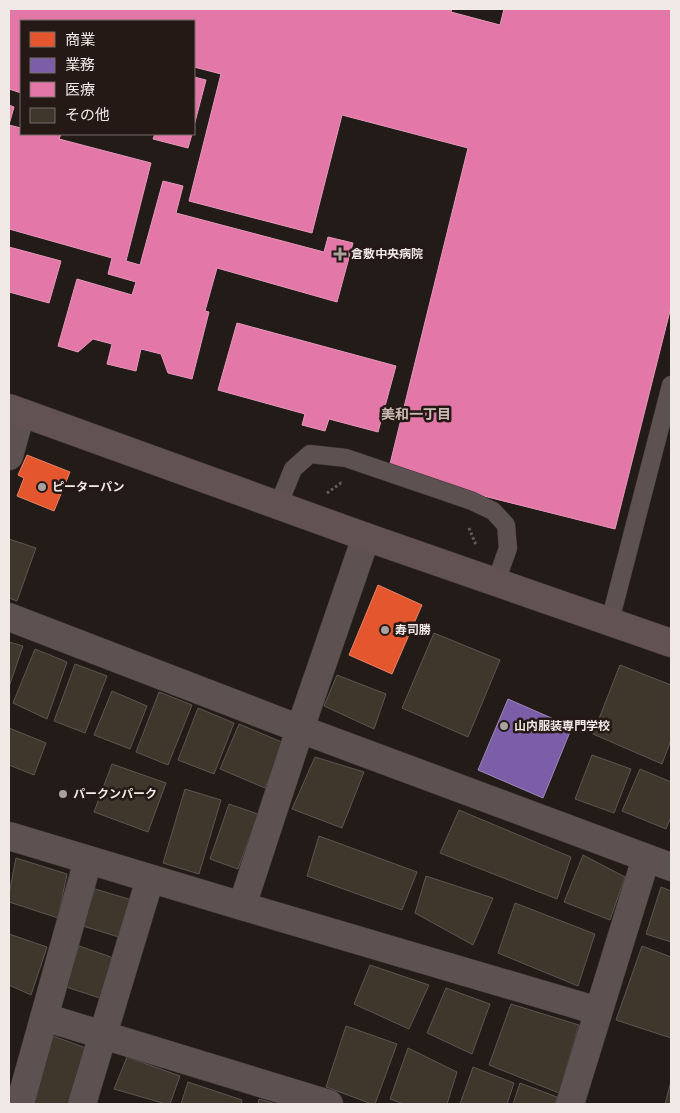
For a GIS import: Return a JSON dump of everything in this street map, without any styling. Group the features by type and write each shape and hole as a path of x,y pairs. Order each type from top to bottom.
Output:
{"street":[{"path":"9,456 15,411 278,506 671,643"},
{"path":"242,906 366,537"},
{"path":"9,617 300,729 671,868"},
{"path":"9,836 598,1011"},
{"path":"570,1104 646,858"},
{"path":"20,1104 88,860"},
{"path":"82,1104 150,879"},
{"path":"44,1017 329,1104"}],"lane":[{"path":"610,621 671,385"},
{"path":"278,506 293,469 310,454 346,458 472,501 493,511 506,525 508,548 496,582"}],"path":[{"path":"320,498 341,483 350,487"},
{"path":"460,525 470,528 477,546"}],"building: 商業":[{"name":"ピーターパン","path":"27,455 70,472 54,511 17,496 24,478 18,475"},
{"name":"寿司勝","path":"378,585 422,605 392,674 349,655"}],"building: 業務":[{"path":"508,699 572,727 543,798 478,770"}],"building: 医療":[{"path":"9,9 452,9 451,12 500,25 504,9 671,9 671,307 615,529 388,472 468,148 342,115 312,233 189,201 221,74 195,67 195,20 20,20 20,93 9,89"},
{"path":"195,77 206,80 195,122"},
{"path":"9,105 14,107 9,125"},
{"path":"9,125 20,128 20,135 61,135 59,139 151,163 126,261 140,265 163,181 183,186 176,213 324,252 328,237 353,243 337,302 217,268 205,311 209,312 192,379 168,373 161,354 141,349 136,371 107,364 112,344 93,339 78,352 58,346 77,279 132,295 136,282 108,274 112,258 9,229"},
{"path":"155,135 192,135 188,148 153,139"},
{"path":"9,247 61,261 49,303 9,292"},
{"path":"237,323 396,366 378,432 329,419 325,431 302,425 305,414 218,390"}],"building: その他":[{"path":"9,539 36,548 17,601 9,598"},
{"path":"434,633 500,660 468,737 402,708"},
{"path":"9,642 23,646 9,687"},
{"path":"35,649 67,662 47,719 13,703"},
{"path":"75,664 107,676 85,733 54,721"},
{"path":"620,665 671,685 671,740 662,764 593,734"},
{"path":"337,675 386,694 374,729 324,706"},
{"path":"112,691 147,706 130,749 94,735"},
{"path":"159,692 192,705 168,765 136,752"},
{"path":"198,708 234,723 214,774 178,760"},
{"path":"239,724 284,743 265,788 220,769"},
{"path":"9,728 46,743 34,775 9,765"},
{"path":"592,755 631,769 614,813 575,799"},
{"path":"315,757 364,772 342,828 292,809"},
{"path":"112,764 166,783 148,832 94,812"},
{"path":"640,769 671,782 671,817 666,829 622,811"},
{"path":"185,789 221,800 199,874 163,863"},
{"path":"229,804 258,814 238,869 210,859"},
{"path":"459,810 571,857 557,899 440,853"},
{"path":"319,836 417,872 402,910 307,876"},
{"path":"583,855 625,877 610,920 564,902"},
{"path":"16,858 67,874 58,918 9,902"},
{"path":"426,876 493,898 473,945 415,913"},
{"path":"661,887 671,891 671,942 646,934"},
{"path":"95,889 132,900 122,938 83,926"},
{"path":"515,903 595,934 578,986 498,953"},
{"path":"9,934 47,947 31,995 9,985"},
{"path":"79,946 114,958 103,999 66,987"},
{"path":"642,946 671,957 671,1038 616,1020"},
{"path":"370,965 429,985 409,1029 354,1004"},
{"path":"446,988 490,1004 472,1054 427,1033"},
{"path":"511,1004 579,1025 559,1093 489,1065"},
{"path":"346,1026 397,1044 375,1104 326,1087"},
{"path":"53,1036 86,1048 68,1104 31,1103"},
{"path":"408,1048 457,1072 447,1104 404,1104 390,1099"},
{"path":"127,1057 180,1076 170,1104 114,1089"},
{"path":"473,1067 514,1083 507,1104 460,1104"},
{"path":"671,1081 671,1104 665,1104"},
{"path":"188,1082 242,1100 241,1104 181,1104"},
{"path":"520,1083 557,1097 555,1104 513,1104"},
{"path":"259,1099 276,1104 258,1104"}],"place":[{"name":"倉敷中央病院","path":"340,254"},
{"name":"ピーターパン","path":"42,487"},
{"name":"寿司勝","path":"385,630"},
{"name":"山内服装専門学校","path":"504,726"},
{"name":"パークンパーク","path":"63,794"}],"district":[{"name":"美和一丁目","path":"416,414"}]}
